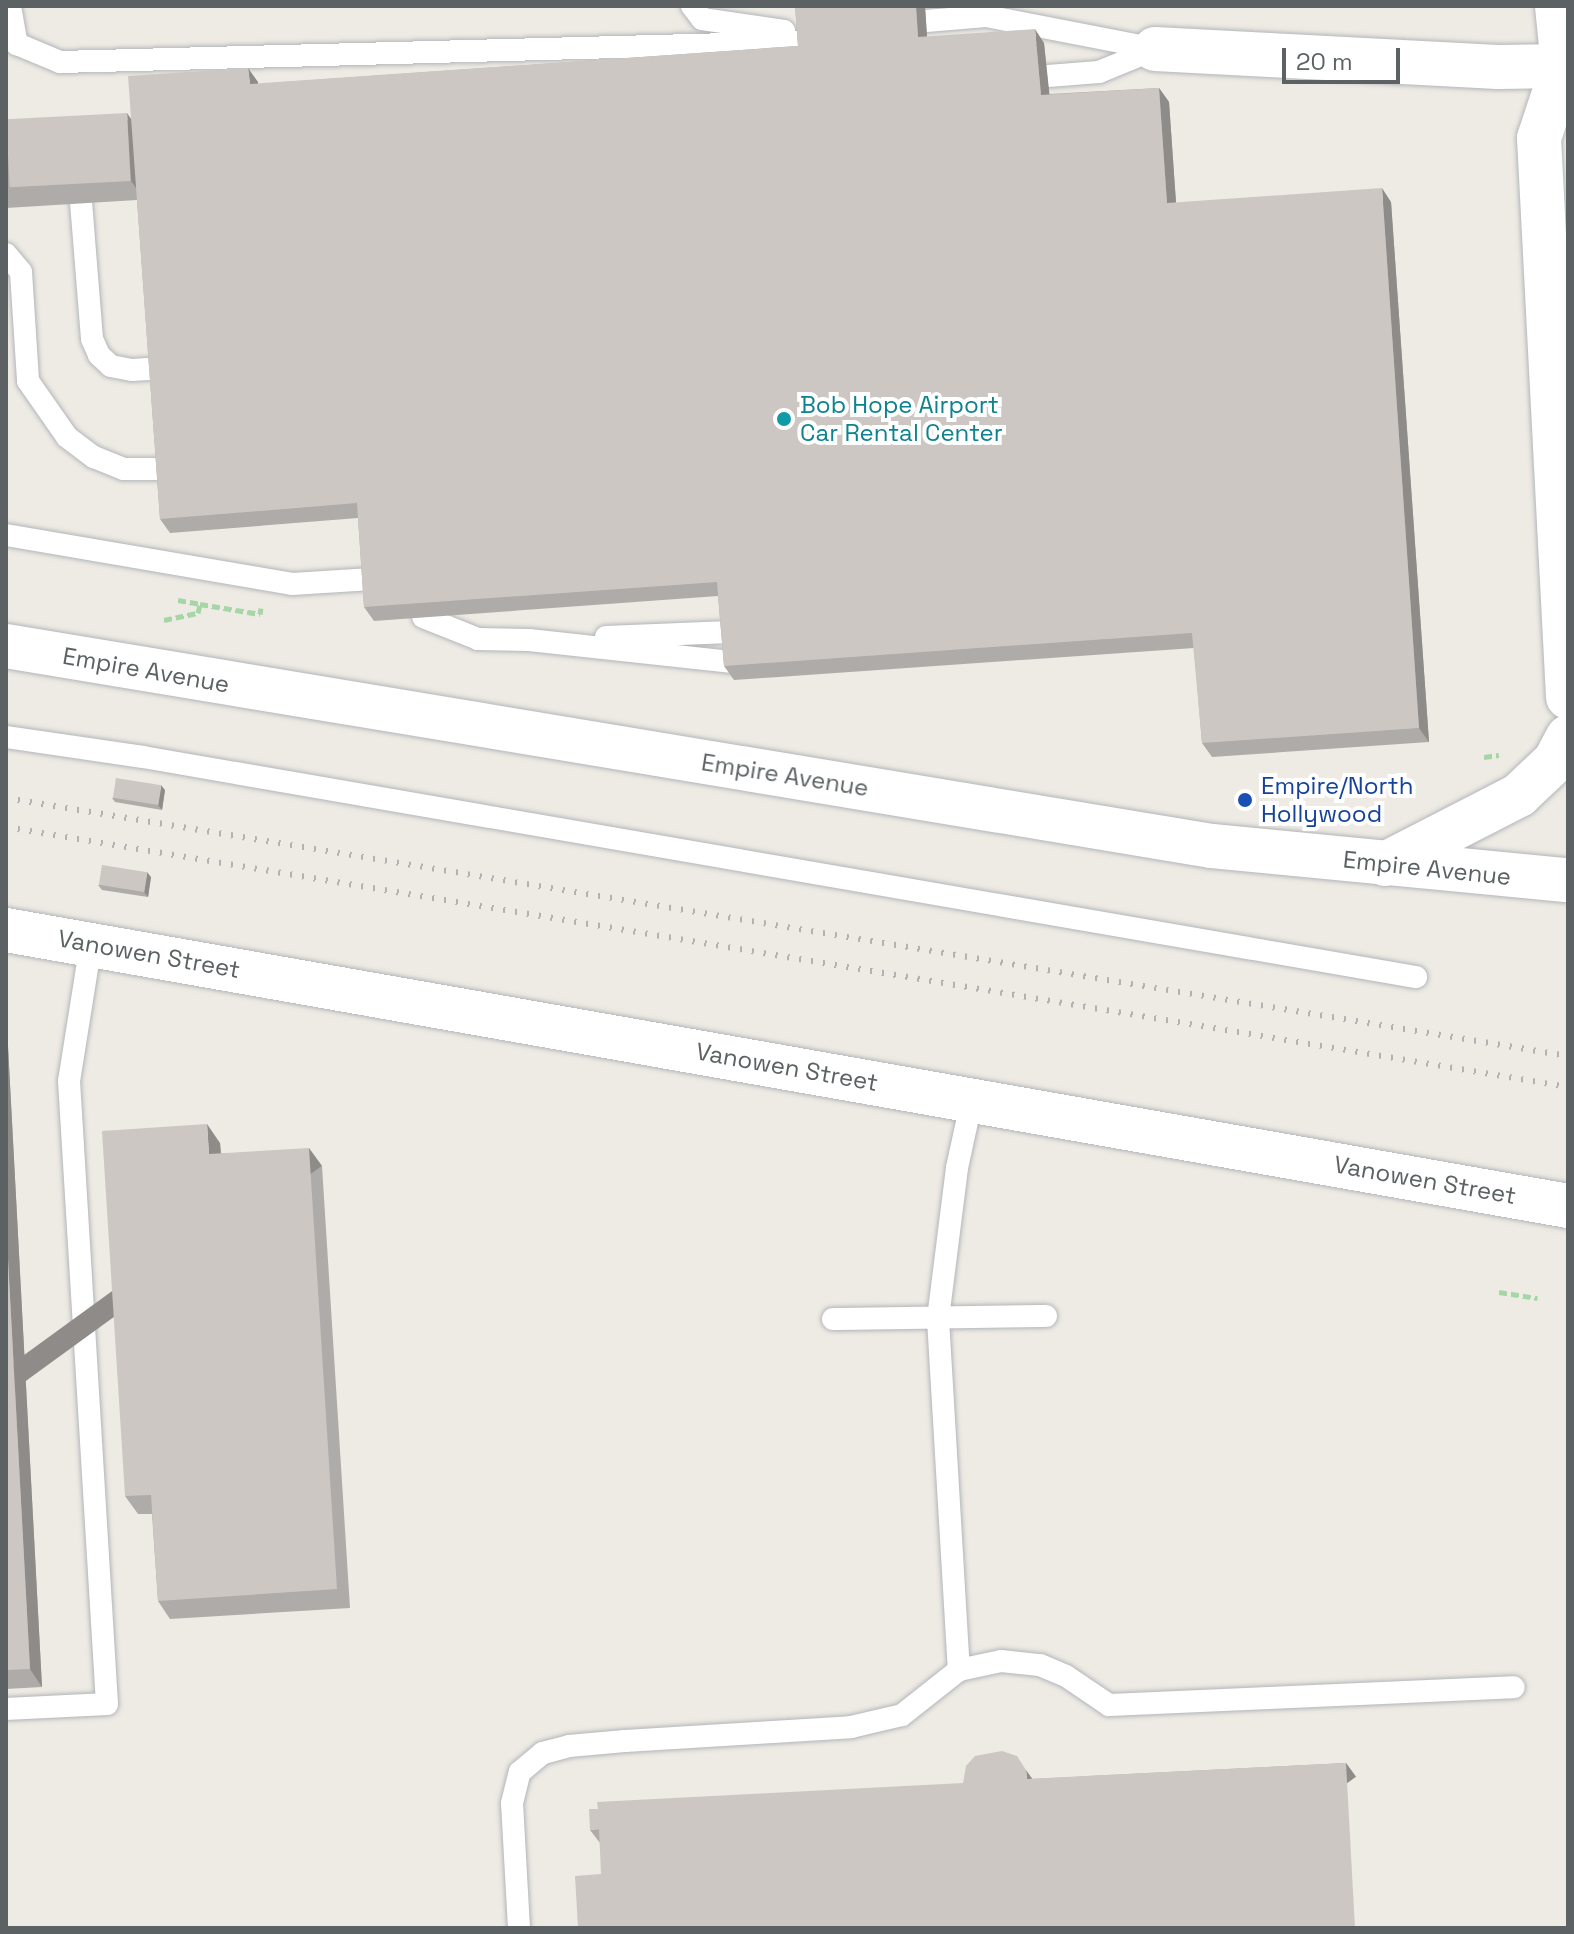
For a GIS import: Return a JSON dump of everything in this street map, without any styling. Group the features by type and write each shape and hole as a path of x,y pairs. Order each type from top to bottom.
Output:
{"main road":[{"path":"1557,6 1566,70 1539,138 1568,697"},
{"path":"1155,49 1566,70"},
{"name":"Empire Avenue","path":"6,646 1212,846 1568,880"},
{"path":"1385,864 1519,795 1555,761 1568,737"},
{"name":"Vanowen Street","path":"6,930 1568,1206"}],"lane":[{"path":"10,6 17,44 60,62 805,36 702,19 692,6"},
{"path":"926,28 986,16 1155,49"},
{"path":"1048,76 1099,72 1155,49"},
{"path":"81,202 92,339 99,355 111,366 132,370 200,366"},
{"path":"6,254 21,272 28,381 67,437 94,457 124,469 165,469"},
{"path":"6,535 292,584 373,588"},
{"path":"423,617 478,639 529,640 730,632"},
{"path":"529,640 733,662"},
{"path":"6,737 143,757 1416,977"},
{"path":"6,1709 107,1704 69,1081 91,943"},
{"path":"959,1670 938,1319 957,1168 972,1099"},
{"path":"833,1319 1046,1316"},
{"path":"519,1928 512,1803 520,1772 543,1753 569,1746 851,1727 902,1715 959,1670 1001,1661 1040,1665 1066,1676 1109,1705 1514,1687"}],"path":[{"path":"1499,1292 1538,1298"}],"building":[{"name":"Bob Hope Airport Car Rental Center","path":"795,6 916,6 918,37 1035,29 1041,95 1159,88 1167,203 1382,188 1419,728 1202,743 1192,633 724,666 717,582 364,607 357,503 160,519 128,76 248,68 250,84 798,46"},
{"path":"127,113 131,181 10,187 6,119"},
{"path":"116,778 161,785 158,805 113,798"},
{"path":"102,865 147,872 144,892 99,885"},
{"path":"207,1124 209,1154 309,1148 337,1589 158,1601 151,1495 125,1496 102,1131"},
{"path":"6,1222 30,1669 6,1670"},
{"path":"1002,1751 1017,1756 1026,1770 1027,1779 1346,1763 1355,1928 578,1928 575,1876 601,1874 599,1829 590,1830 589,1809 598,1809 597,1802 963,1783 966,1766 975,1756"}],"railway":[{"path":"6,798 1568,1056"},
{"path":"6,827 1568,1087"}],"place":[{"name":"Bob Hope Airport Car Rental Center","path":"784,419"},
{"name":"Empire/North Hollywood","path":"1245,800"}]}
